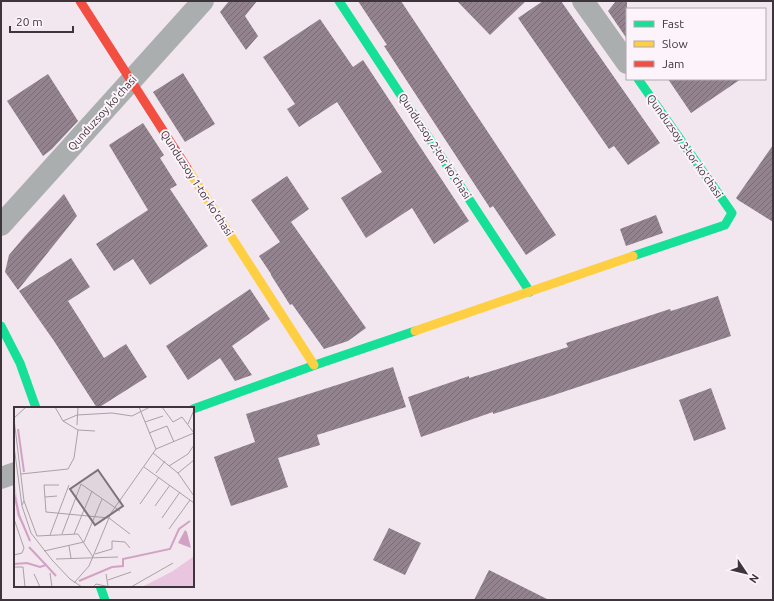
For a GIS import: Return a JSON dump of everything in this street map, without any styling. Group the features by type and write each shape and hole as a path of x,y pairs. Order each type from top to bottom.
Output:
{"street":[{"name":"Qunduzsoy 1-tor ko'chasi","path":"80,1 314,365"},
{"name":"Qunduzsoy ko'chasi","path":"1,226 203,1"},
{"name":"Qunduzsoy 2-tor ko'chasi","path":"339,1 530,292"},
{"path":"583,1 626,62"},
{"name":"Qunduzsoy 3-tor ko'chasi","path":"530,292 725,225 732,213 639,80"},
{"path":"194,409 314,365 530,292"},
{"path":"1,326 20,363 36,407"},
{"path":"1,478 14,473"},
{"path":"100,587 105,600"}],"building":[{"path":"229,1 257,1 245,16 258,36 246,50 220,12"},
{"path":"358,1 401,1 556,235 526,255 493,206 490,208 384,46 387,45"},
{"path":"457,1 526,1 490,35"},
{"path":"543,1 561,1 660,143 628,165 614,146 609,149 518,18"},
{"path":"616,1 627,1 626,38 608,11"},
{"path":"320,19 353,67 363,60 469,221 434,244 412,208 366,238 341,198 382,172 337,102 299,127 287,109 295,104 263,57"},
{"path":"183,73 215,124 185,142 153,92"},
{"path":"48,74 78,121 52,149 43,156 7,101"},
{"path":"669,80 740,80 691,113"},
{"path":"143,123 164,155 160,158 177,185 170,189 208,246 150,285 133,259 114,271 96,244 148,210 109,145"},
{"path":"773,145 773,222 736,198"},
{"path":"287,176 309,209 291,222 366,328 348,341 324,349 292,304 290,305 259,256 280,242 251,200"},
{"path":"64,194 77,216 18,290 5,272 9,255"},
{"path":"656,215 663,233 626,246 620,229"},
{"path":"71,258 90,287 68,301 104,358 126,344 147,377 100,407 96,407 54,341 19,291"},
{"path":"250,289 270,319 232,346 252,375 235,381 220,358 188,380 166,346"},
{"path":"718,296 731,336 551,396 493,414 493,412 421,437 408,397 469,376 469,378 568,347 566,343 670,309 671,311"},
{"path":"393,367 406,407 317,435 320,445 278,458 288,487 231,506 214,457 255,442 246,414"},
{"path":"711,388 726,429 694,441 679,400"},
{"path":"389,528 421,543 405,575 373,560"},
{"path":"489,570 549,600 474,600"}],"traffic: fast":[{"path":"339,1 530,292"},
{"path":"633,256 725,225 732,213 639,80"},
{"path":"1,326 20,363 36,407"},
{"path":"194,409 415,331"},
{"path":"100,587 105,600"}],"traffic: slow":[{"path":"187,168 314,365"},
{"path":"415,331 633,256"}],"traffic: jam":[{"path":"80,1 187,168"}]}
